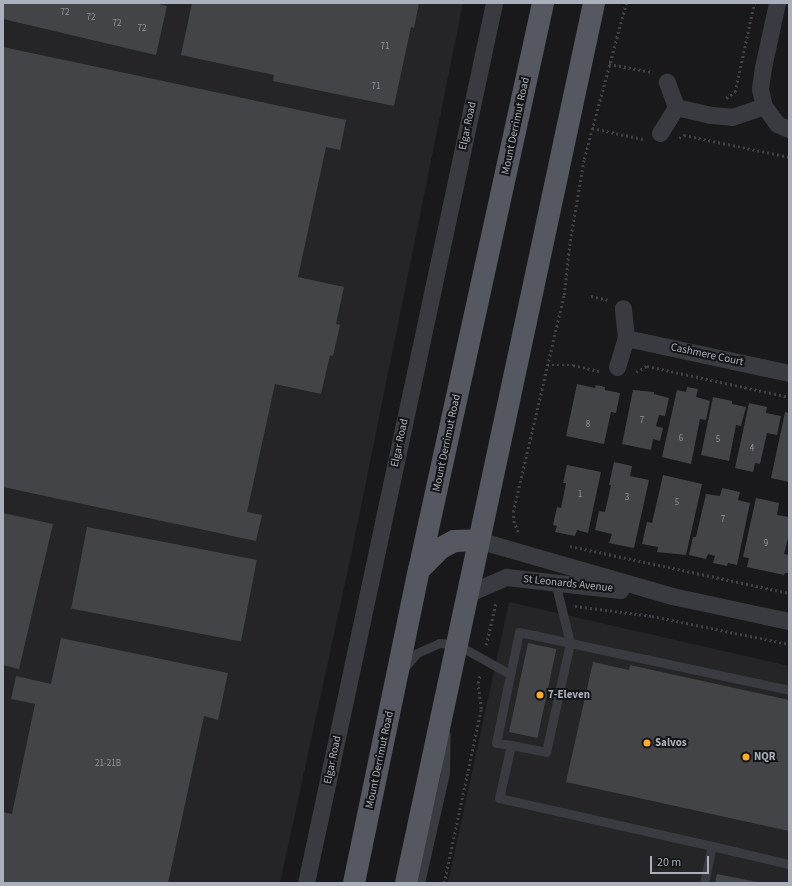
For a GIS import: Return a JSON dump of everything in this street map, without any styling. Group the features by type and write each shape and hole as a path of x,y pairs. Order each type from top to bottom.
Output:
{"main road":[{"name":"Mount Derrimut Road","path":"354,883 419,570 543,3"},
{"path":"406,883 466,594 594,3"},
{"path":"419,570 441,548 454,541 478,540"}],"street":[{"name":"Elgar Road","path":"306,883 494,3"},
{"path":"777,3 760,89 764,106 777,124 789,129"},
{"path":"661,77 676,107"},
{"path":"676,107 711,115 732,117 764,106"},
{"path":"660,138 676,107"},
{"path":"617,371 626,338 618,304"},
{"name":"Cashmere Court","path":"626,338 789,373"},
{"name":"St Leonards Avenue","path":"478,540 520,554 672,596 789,621"},
{"name":"St Leonards Avenue","path":"466,594 506,577 672,596"}],"lane":[{"path":"555,582 570,643 546,752 496,742 519,632 570,643 789,690"},
{"path":"397,675 418,653 439,643 456,644 510,674"},
{"path":"420,883 445,773 447,752 445,695"},
{"path":"511,746 499,798 789,864"},
{"path":"704,883 712,846"}],"path":[{"path":"520,554 526,543 514,523 513,512 564,295 576,198 592,128 626,3"},
{"path":"722,100 735,92 754,3"},
{"path":"609,64 661,77"},
{"path":"592,128 660,138 684,135 789,157"},
{"path":"591,296 618,304"},
{"path":"547,365 573,365 617,371 647,366 789,397"},
{"path":"566,545 789,593"},
{"path":"444,883 481,709 478,683 496,602 499,599"},
{"path":"560,604 652,616 789,644"}],"shaded area":[{"path":"3,3 463,3 352,551 280,883 3,883"},
{"path":"509,602 789,666 789,883 448,883"}],"building":[{"path":"3,3 155,3 167,6 156,55 3,19"},
{"path":"192,3 419,3 414,28 411,27 394,106 273,81 274,75 181,55"},
{"path":"3,47 346,120 340,150 326,147 298,277 344,287 336,324 340,325 333,356 330,355 321,394 275,384 247,512 262,515 256,541 3,487"},
{"path":"577,384 595,388 596,385 605,387 605,390 620,393 616,413 611,412 604,444 566,436"},
{"path":"687,387 698,389 696,397 710,401 706,420 700,419 691,464 662,457 677,390 686,392"},
{"path":"633,390 654,392 654,394 669,398 665,416 659,415 656,426 663,428 660,441 653,439 651,450 622,444"},
{"path":"713,397 732,401 732,404 746,407 741,426 736,425 729,461 701,455"},
{"path":"749,403 767,407 766,413 781,416 777,435 767,433 760,464 755,463 753,472 735,468"},
{"path":"785,412 789,413 789,482 771,478"},
{"path":"614,462 632,466 630,476 649,480 634,548 609,543 612,534 595,530 599,511 605,512"},
{"path":"567,465 601,472 588,533 577,530 575,536 555,532 557,526 553,525 557,507 561,508 566,483 563,483"},
{"path":"663,475 702,484 686,555 657,552 658,547 642,544 647,522 652,523"},
{"path":"722,488 740,492 738,500 750,503 737,565 728,563 727,566 713,563 715,556 708,554 706,559 689,555 693,537 696,537 706,494 720,496"},
{"path":"756,498 779,503 777,515 789,517 789,534 784,554 789,555 788,573 785,573 784,575 747,567 749,558 743,557"},
{"path":"3,513 53,524 19,669 3,665"},
{"path":"87,527 257,560 241,641 71,608"},
{"path":"61,638 228,673 218,720 204,716 168,883 3,883 3,812 12,814 35,704 11,699 16,676 51,684"},
{"path":"528,643 556,649 537,738 509,732"},
{"path":"593,662 629,670 630,665 789,700 789,831 566,782"},
{"path":"717,874 757,882 757,883 715,883"}],"place":[{"name":"7-Eleven","path":"540,695"},
{"name":"Salvos","path":"647,743"},
{"name":"NQR","path":"746,757"}]}
